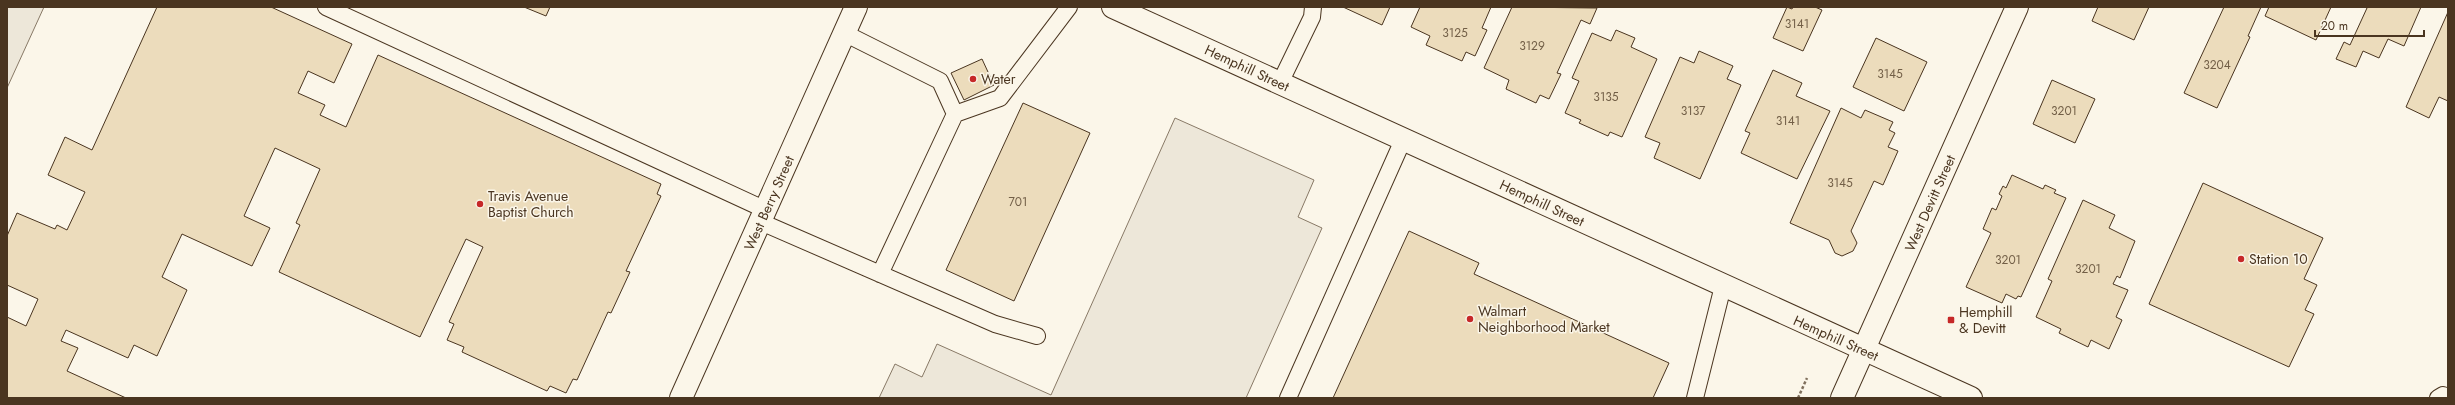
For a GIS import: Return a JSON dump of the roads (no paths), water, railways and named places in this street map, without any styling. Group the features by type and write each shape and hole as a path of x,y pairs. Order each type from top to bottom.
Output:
{"main road":[{"name":"West Berry Street","path":"681,398 764,216 856,7"},
{"name":"Hemphill Street","path":"1113,7 1971,398"},
{"name":"West Devitt Street","path":"1842,398 2017,7"}],"lane":[{"path":"326,7 764,216 880,274 995,324 1037,336"},
{"path":"880,274 956,114 1000,98 1069,7"},
{"path":"1280,83 1312,16 1313,7"},
{"path":"844,33 940,80 956,114"},
{"path":"1288,398 1403,140"},
{"path":"1695,398 1723,286"},
{"path":"2438,398 2443,395 2448,397"}],"place":[{"name":"Water","path":"973,79"},
{"name":"Travis Avenue Baptist Church","path":"480,204"},
{"name":"Station 10","path":"2241,259"},
{"name":"Walmart Neighborhood Market","path":"1470,319"},
{"name":"Hemphill & Devitt","path":"1951,320"}]}
